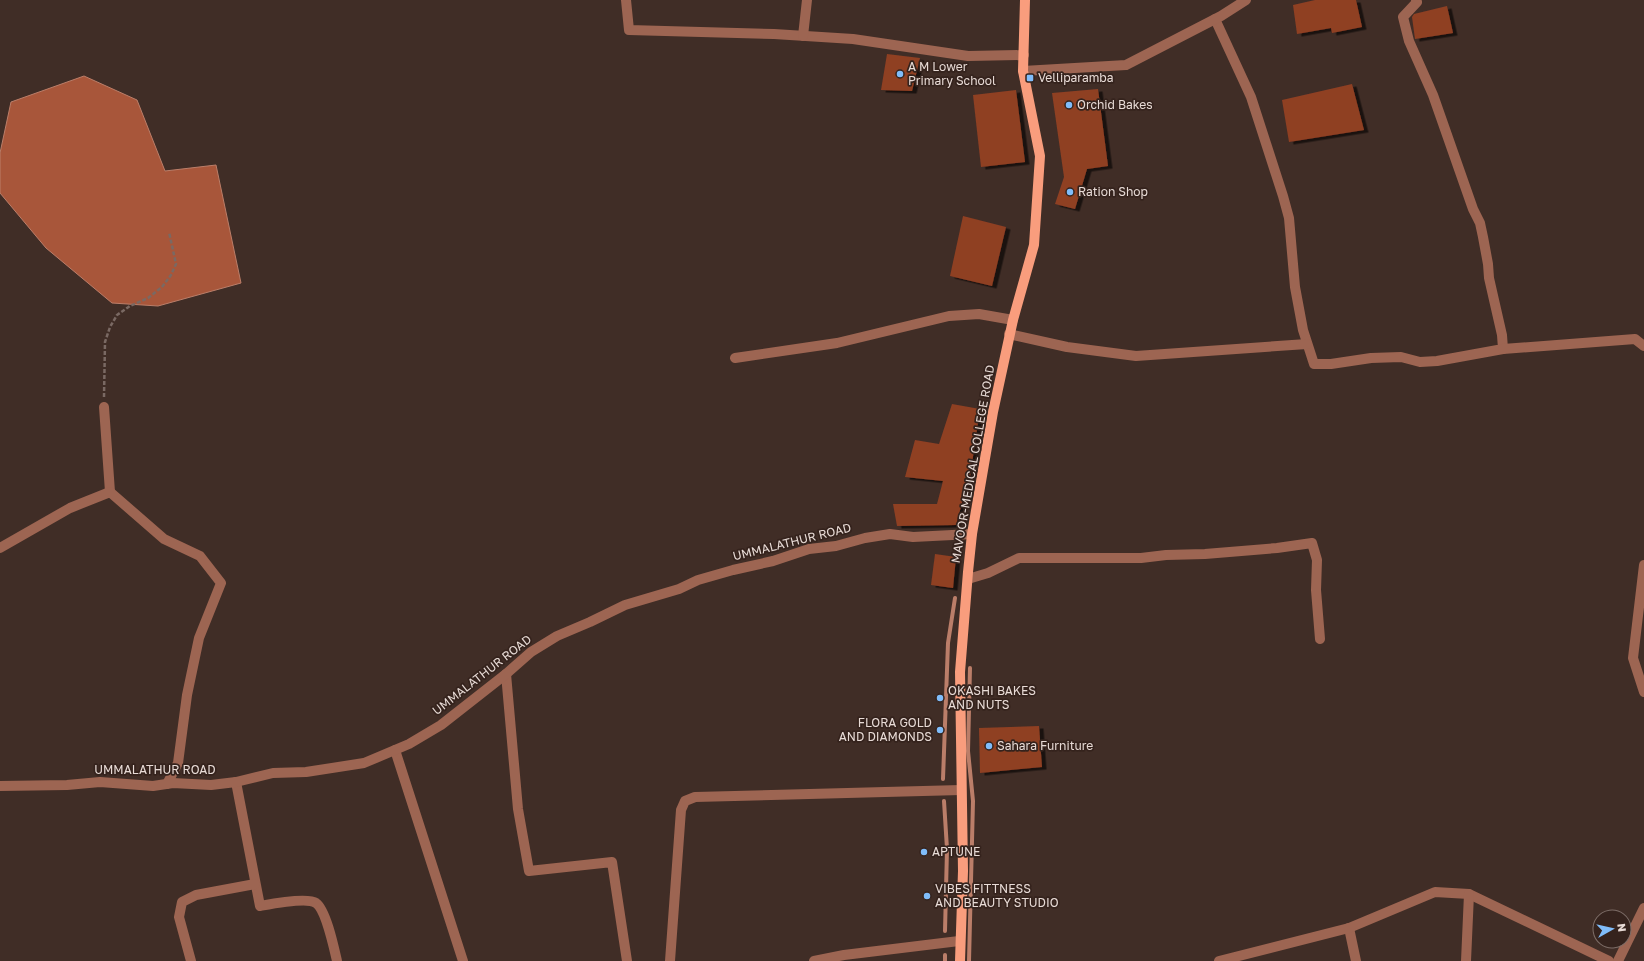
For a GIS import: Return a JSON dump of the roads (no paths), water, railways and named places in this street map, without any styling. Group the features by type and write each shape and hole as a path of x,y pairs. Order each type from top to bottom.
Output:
{"main road":[{"name":"MAVOOR-MEDICAL COLLEGE ROAD","path":"960,961 959,941 963,871 960,672 972,534 993,412 1013,320 1034,245 1040,156 1023,71 1025,0"}],"street":[{"path":"626,0 629,30 853,39 968,56 1024,55"},
{"path":"803,36 806,0"},
{"path":"1023,71 1126,65 1215,19 1246,0"},
{"path":"1416,0 1417,2 1403,17 1409,41 1433,95 1473,209 1480,223 1488,264 1489,278 1502,335 1503,349"},
{"path":"1215,19 1251,97 1283,196 1289,218 1292,240 1295,287 1303,330 1314,364 1331,364 1371,358 1401,357 1420,362 1437,361 1503,349 1635,339 1644,346"},
{"path":"735,358 837,344 949,316 979,314 1013,320"},
{"path":"1010,334 1067,347 1136,356 1307,344"},
{"path":"104,407 110,492 164,538 200,556 221,583 199,638 187,695 178,763 167,784"},
{"path":"0,548 70,508 110,492"},
{"name":"UMMALATHUR ROAD","path":"0,786 67,786 100,782 153,786 173,783 211,785 236,782 272,773 306,772 364,763 409,744 441,725 506,674 531,652 557,636 625,605 679,589 698,580 773,561 809,549 836,546 865,538 890,534 913,537 972,534"},
{"path":"968,579 988,573 1019,558 1141,558 1276,548 1312,543 1317,560 1316,590 1320,639"},
{"path":"1644,564 1633,658 1644,692"},
{"path":"506,674 518,810 529,871 612,862 627,961"},
{"path":"395,750 463,961"},
{"path":"236,782 260,906 308,900 316,902 323,912 337,961"},
{"path":"670,961 681,810 685,801 695,797 962,790"},
{"path":"191,961 179,917 182,902 196,895 256,884"},
{"path":"1219,961 1349,928 1434,892 1468,894 1609,961"},
{"path":"1466,961 1468,894"},
{"path":"1618,961 1644,908"},
{"path":"1349,928 1356,961"},
{"path":"814,961 844,955 959,941"}],"waterway":[{"path":"943,779 948,643 955,598"},
{"path":"969,961 973,801 968,751 970,668"},
{"path":"944,801 947,849 945,931"},
{"path":"945,955 945,961"}],"place":[{"name":"A M Lower Primary School","path":"900,74"},
{"name":"Velliparamba","path":"1030,78"},
{"name":"Orchid Bakes","path":"1069,105"},
{"name":"Ration Shop","path":"1070,192"},
{"name":"OKASHI BAKES AND NUTS","path":"940,698"},
{"name":"FLORA GOLD AND DIAMONDS","path":"940,730"},
{"name":"Sahara Furniture","path":"989,746"},
{"name":"APTUNE","path":"924,852"},
{"name":"VIBES FITTNESS AND BEAUTY STUDIO","path":"927,896"}]}
